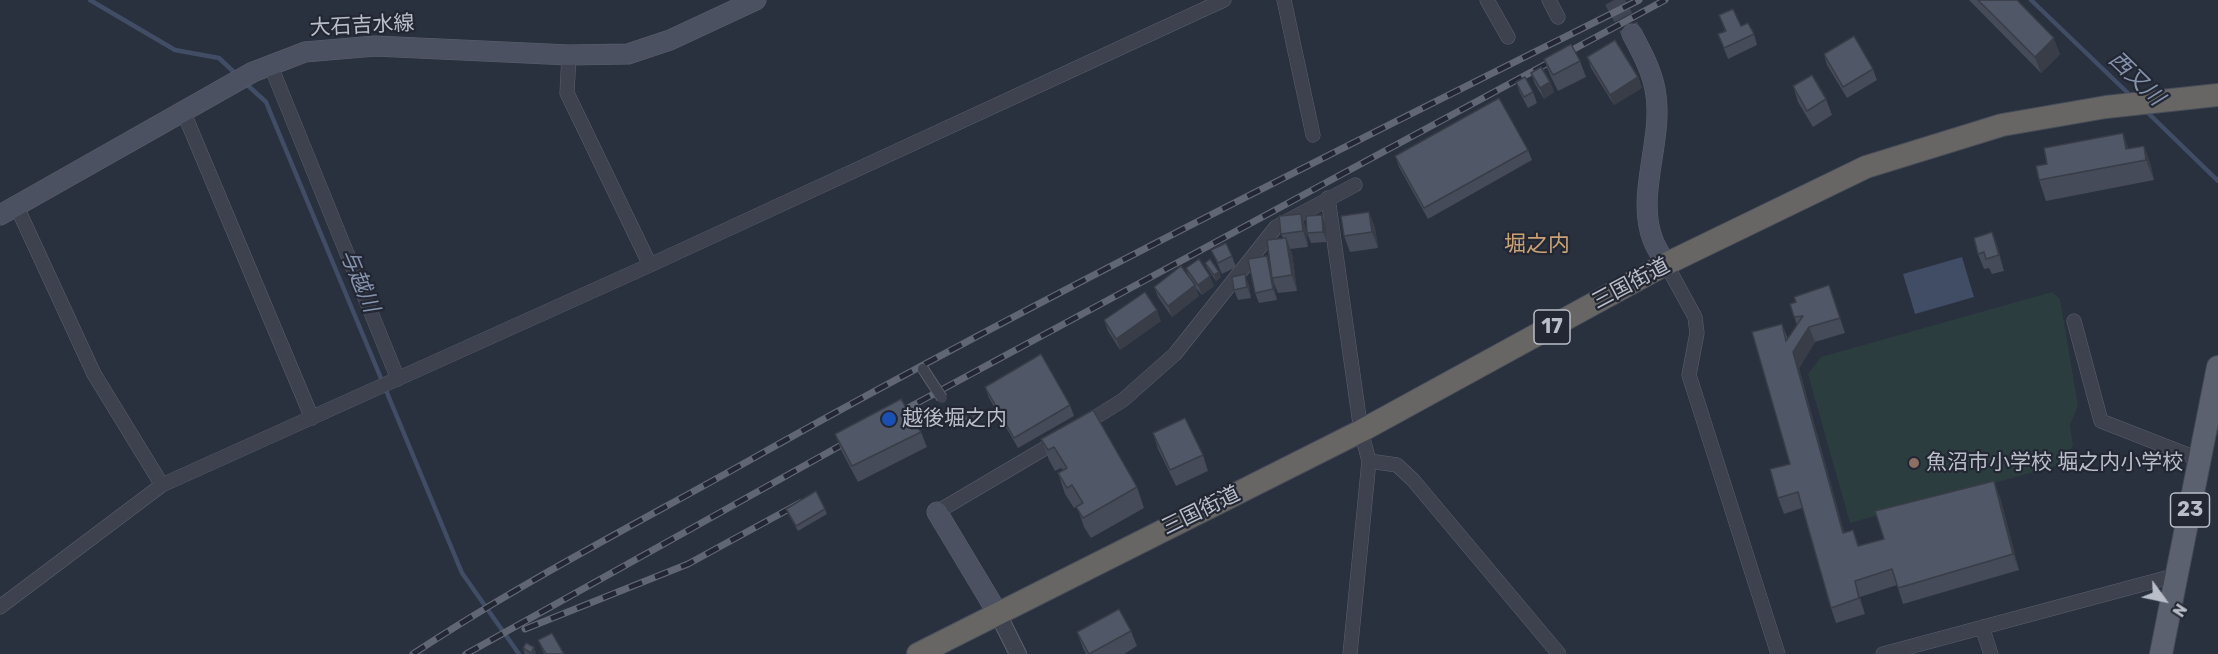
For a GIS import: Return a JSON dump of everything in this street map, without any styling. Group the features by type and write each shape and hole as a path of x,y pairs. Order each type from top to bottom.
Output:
{"highway":[{"name":"三国街道","path":"918,654 997,612 1361,431 1666,264 1838,180 1925,147 2002,125 2106,107 2218,95"}],"main road":[{"name":"大石吉水線","path":"8,210 270,64 305,52 375,46 569,55 628,54 670,40 756,0"},
{"path":"1632,34 1651,72 1656,91 1656,129 1647,208 1653,241 1666,264"},
{"name":"23","path":"2162,654 2218,367"},
{"path":"937,512 997,612"}],"street":[{"path":"0,607 162,485 650,265 1224,0"},
{"path":"1284,0 1313,135"},
{"path":"1487,0 1508,37"},
{"path":"1549,0 1558,17"},
{"path":"569,55 567,93 650,265"},
{"path":"270,64 398,379"},
{"path":"183,111 312,418"},
{"path":"937,512 1123,400 1175,354 1276,227 1355,185"},
{"path":"1328,198 1361,431 1369,461 1350,654"},
{"path":"8,210 94,374 162,485"},
{"path":"1666,264 1695,317 1697,333 1689,375 1778,654"},
{"path":"2074,321 2101,421 2200,460"},
{"path":"923,369 942,398"},
{"path":"1369,461 1397,465 1413,480 1559,654"},
{"path":"1883,654 2177,575"},
{"path":"997,612 1018,654"},
{"path":"1982,627 1991,654"}],"shaded area":[{"path":"2052,292 2060,299 2078,406 2070,425 2073,446 2059,465 1850,523 1808,374 1821,357"}],"water":[{"path":"1962,257 1974,297 1915,314 1903,274"}],"building":[{"path":"1978,0 2017,0 2054,38 2035,57"},
{"path":"1733,9 1741,26 1748,23 1754,34 1724,48 1718,34 1726,31 1719,15"},
{"path":"1854,36 1873,69 1843,87 1824,54"},
{"path":"1615,40 1638,77 1610,95 1587,57"},
{"path":"1571,44 1580,61 1553,75 1544,59"},
{"path":"1541,67 1550,82 1540,88 1531,73"},
{"path":"1812,75 1826,99 1807,111 1793,86"},
{"path":"1525,77 1533,92 1524,97 1516,82"},
{"path":"1499,98 1528,150 1424,208 1395,156"},
{"path":"2123,133 2126,149 2144,146 2146,160 2039,180 2036,166 2047,164 2044,148"},
{"path":"1369,212 1372,232 1344,236 1341,216"},
{"path":"1301,214 1303,231 1281,234 1279,216"},
{"path":"1322,215 1323,232 1307,233 1306,216"},
{"path":"1992,232 1999,255 1986,259 1984,252 1978,254 1974,238"},
{"path":"1286,238 1292,275 1272,278 1267,240"},
{"path":"1226,243 1232,256 1218,263 1211,250"},
{"path":"1267,256 1273,289 1255,293 1248,259"},
{"path":"1199,259 1210,276 1198,285 1186,268"},
{"path":"1210,259 1219,272 1214,275 1205,263"},
{"path":"1181,266 1195,285 1168,306 1154,287"},
{"path":"1245,274 1247,287 1234,290 1232,277"},
{"path":"1829,285 1840,318 1809,327 1793,352 1843,533 1853,530 1858,546 1884,539 1875,511 1994,481 2013,554 1898,588 1892,569 1855,581 1859,598 1831,608 1798,492 1778,498 1770,469 1790,464 1752,332 1782,324 1786,341 1803,316 1794,317 1790,304 1796,302 1794,297"},
{"path":"1145,292 1157,310 1116,339 1104,320"},
{"path":"1041,354 1070,405 1014,438 985,387"},
{"path":"901,399 921,432 852,466 835,434"},
{"path":"977,406 981,413 973,418 968,411"},
{"path":"1093,410 1137,487 1083,518 1076,507 1083,503 1072,485 1067,488 1058,473 1067,468 1054,447 1048,450 1041,439"},
{"path":"964,412 970,421 966,424 960,415"},
{"path":"1185,418 1203,455 1170,470 1153,433"},
{"path":"816,491 825,509 796,526 786,509"},
{"path":"1119,609 1131,631 1089,654 1077,632"},
{"path":"552,633 564,654 546,654 538,640"},
{"path":"526,643 534,647 531,653 523,648"}],"waterway":[{"name":"与越川","path":"90,0 175,50 219,58 238,76"},
{"name":"西又川","path":"2031,0 2131,96"},
{"name":"与越川","path":"244,82 266,102 462,573 519,654"},
{"name":"西又川","path":"2145,110 2218,181"}],"tunnel":[{"path":"1614,0 1632,34"}],"railway":[{"path":"413,654 572,558 845,407 1070,287 1639,0"},
{"path":"893,416 1665,0"},
{"path":"466,654 854,438"},
{"path":"525,629 688,564 800,503"}],"place":[{"name":"越後堀之内","path":"889,419"},
{"name":"魚沼市小学校 堀之内小学校","path":"1914,463"}],"district":[{"name":"堀之内","path":"1537,245"}]}
